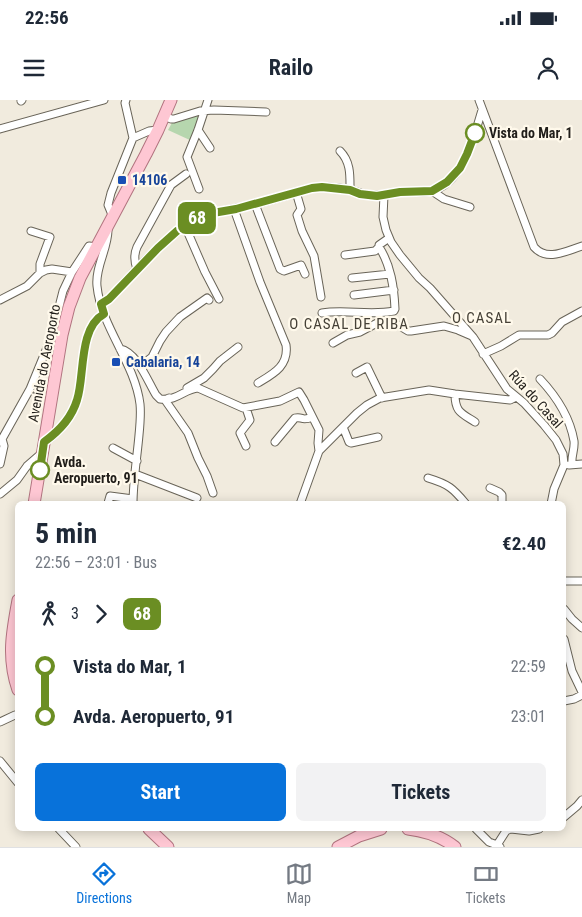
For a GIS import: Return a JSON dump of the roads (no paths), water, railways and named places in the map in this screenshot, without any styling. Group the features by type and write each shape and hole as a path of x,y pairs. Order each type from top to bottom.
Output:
{"main road":[{"name":"Avenida do Aeroporto","path":"34,501 60,344 80,278 158,130 171,100"},
{"path":"15,619 11,645 11,656 15,674"},
{"path":"151,831 168,847"},
{"path":"338,847 359,836 375,831"},
{"path":"415,831 434,836 455,847"}],"street":[{"path":"0,129 104,100"},
{"path":"109,501 110,496 133,501 140,422 140,406 134,380 104,314 97,286 97,277 108,239 110,222 108,205 133,138 125,103 126,100"},
{"path":"199,189 187,157 208,100"},
{"path":"479,100 534,247 545,255 554,255 582,246"},
{"path":"101,304 109,299 177,231 207,214 255,204 312,188 322,187 350,190 360,194 377,196 400,192 432,191 447,182 460,168 467,154 482,110"},
{"path":"165,116 174,119 204,111 266,112"},
{"path":"133,138 149,131 158,130"},
{"path":"198,130 210,148"},
{"path":"340,150 345,155 350,166 350,190"},
{"path":"137,269 135,264 137,247 171,186 186,174"},
{"path":"432,191 444,199 470,207"},
{"path":"296,192 301,209 297,215 302,231 314,256 320,297"},
{"name":"Rúa do Casal","path":"384,195 383,216 389,238 400,255 473,337 507,389 524,403 544,425 556,440 568,465"},
{"path":"255,204 280,268 284,271 301,265 305,274"},
{"path":"234,209 287,350 282,367 258,383"},
{"path":"185,226 205,272 219,298"},
{"path":"30,231 50,237 40,264 40,273"},
{"path":"345,255 376,250 389,238"},
{"path":"0,464 4,446 1,439 30,389 50,338 64,291 72,272 89,246 96,247"},
{"path":"322,313 339,311 394,311 394,290 387,261 379,247"},
{"path":"0,300 27,286 40,273 46,270 72,272"},
{"path":"352,278 390,274"},
{"path":"354,295 394,290"},
{"path":"140,366 152,357 166,332 180,317 207,298 209,300"},
{"path":"483,354 519,336 548,335 562,322 582,311"},
{"path":"0,494 17,480 73,410 78,400 84,347 92,325 104,314"},
{"path":"333,343 380,323 398,325 408,331 444,326 473,337"},
{"path":"165,400 204,378 220,361 238,347"},
{"path":"120,349 126,350 140,366 160,399 172,399 194,388 198,388 234,405 246,408 280,401 298,392 319,430 319,451"},
{"path":"356,373 367,367 382,398"},
{"path":"540,379 552,392 559,404 574,442 572,459 554,489 552,501"},
{"path":"301,501 319,451 356,413 367,405 382,398 429,390 510,400 516,397"},
{"path":"455,394 455,403 459,412 475,422"},
{"path":"165,400 188,433 213,493"},
{"path":"246,408 250,420 240,433 246,446"},
{"path":"275,442 295,418 306,420 312,417"},
{"path":"343,427 351,443 378,437"},
{"path":"113,448 136,461"},
{"path":"568,465 582,464"},
{"path":"136,474 197,498"},
{"path":"428,478 454,489 464,501"},
{"path":"490,488 502,495 502,501"},
{"path":"566,581 582,581"},
{"path":"566,612 582,628"},
{"path":"566,647 572,671 582,693 574,699 566,701"},
{"path":"0,722 15,715"},
{"path":"0,762 15,779"},
{"path":"566,815 582,800"},
{"path":"61,831 76,847"},
{"path":"478,831 489,842 499,846 506,831"}],"place":[{"name":"Vista do Mar, 1","path":"475,133"},
{"name":"14106","path":"122,180"},
{"name":"Cabalaria, 14","path":"116,362"},
{"name":"Avda. Aeropuerto, 91","path":"40,470"}],"district":[{"name":"O CASAL","path":"482,318"},
{"name":"O CASAL DE RIBA","path":"349,324"}]}
